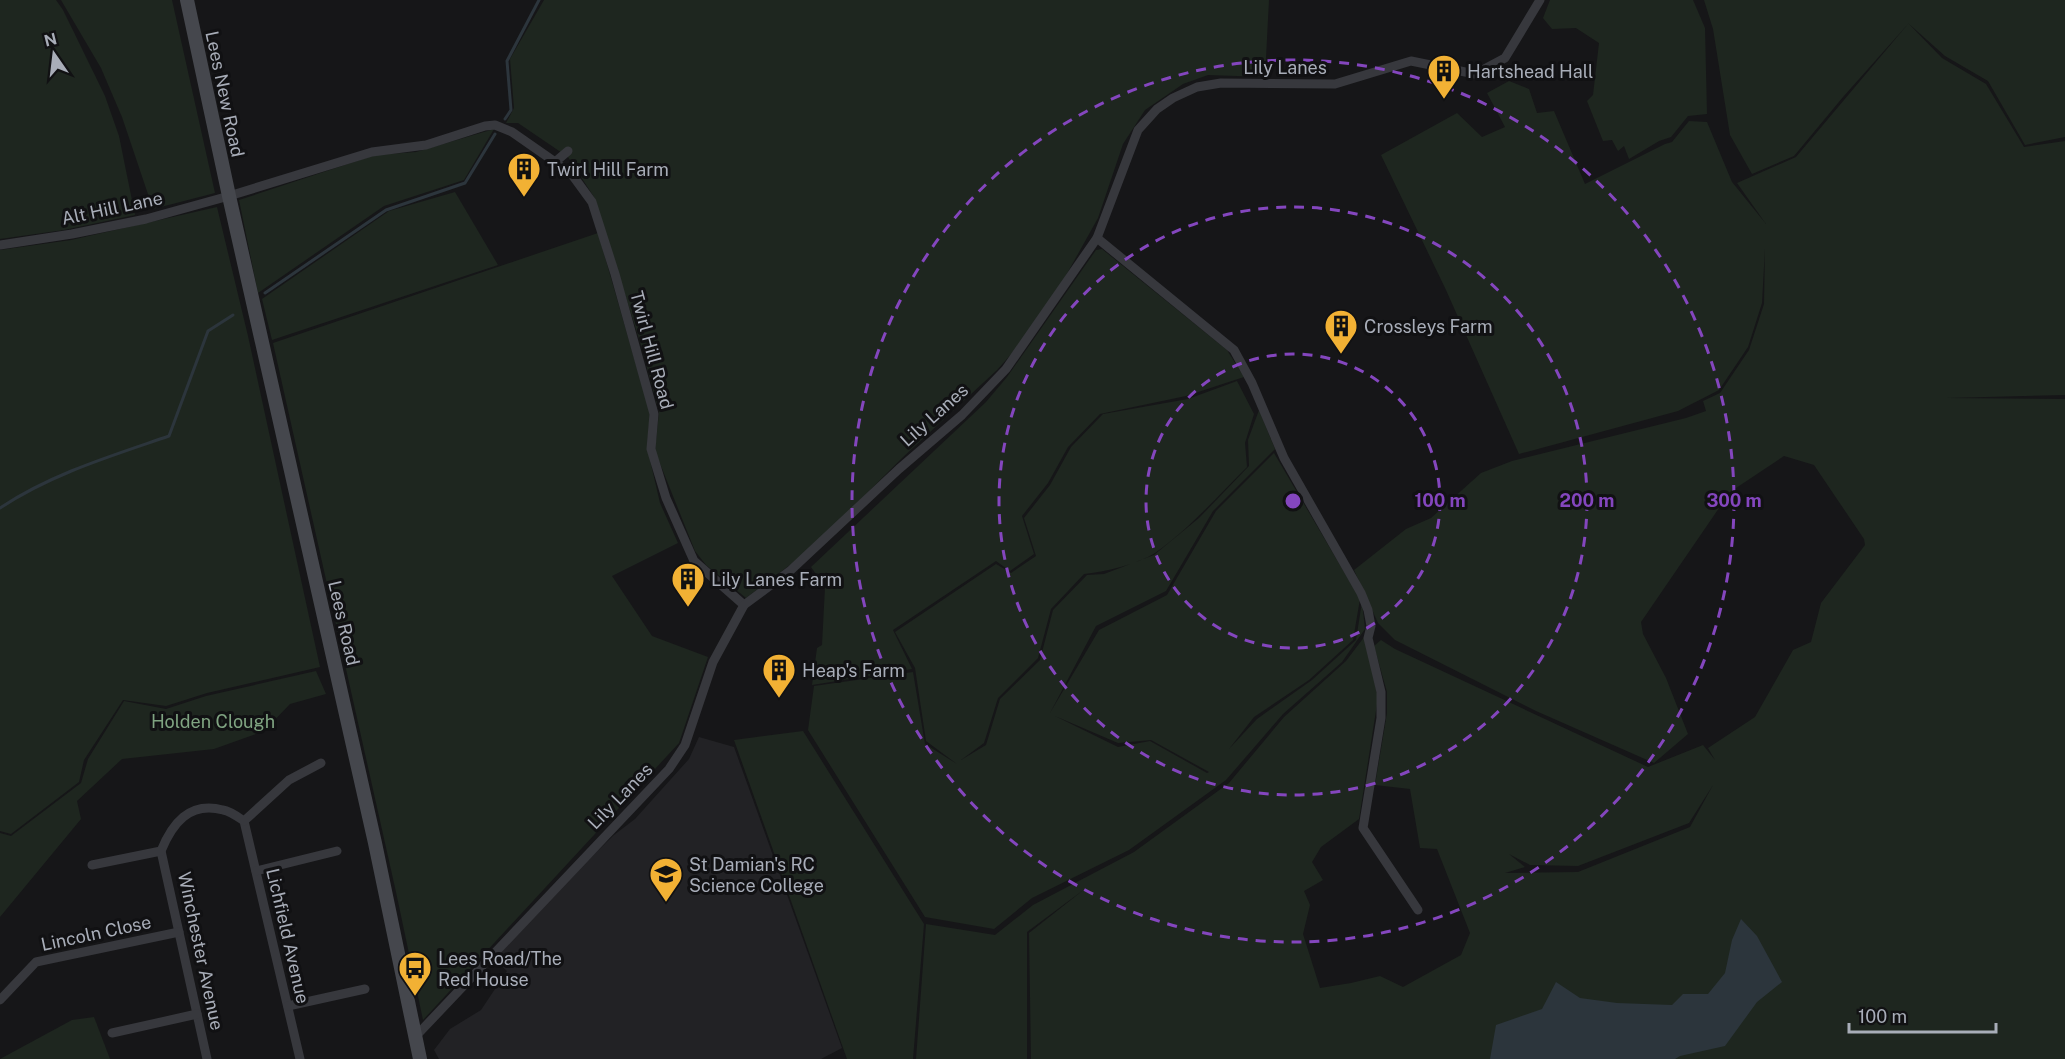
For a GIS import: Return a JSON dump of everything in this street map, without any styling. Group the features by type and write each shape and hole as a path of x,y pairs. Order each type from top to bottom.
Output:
{"main road":[{"name":"Lees New Road","path":"187,0 229,196"},
{"name":"Lees Road","path":"229,196 373,832 420,1059"}],"street":[{"name":"Lily Lanes","path":"416,1036 669,769 685,745 713,662 744,606 792,570 898,469 962,415 1006,369 1097,238 1138,130 1148,117 1173,98 1197,87 1221,83 1335,84 1411,61 1475,74 1505,58 1540,0"},
{"name":"Twirl Hill Road","path":"229,196 372,152 426,146 495,124 512,132 573,176 591,202 615,274 654,414 651,449 666,498 694,561 744,606"},
{"path":"555,162 568,151"},
{"name":"Alt Hill Lane","path":"0,245 112,226 229,196"},
{"path":"1097,238 1234,350 1252,383 1284,458 1361,593 1368,610 1371,626 1368,638 1381,692 1381,718 1363,828 1418,910"},
{"path":"92,865 161,851 169,831 185,815 204,808 223,810 244,821 289,780 321,763"},
{"name":"Lichfield Avenue","path":"244,821 300,1059"},
{"name":"Winchester Avenue","path":"161,851 207,1059"},
{"path":"256,871 337,851"},
{"name":"Lincoln Close","path":"0,1000 36,962 179,933"},
{"path":"288,1006 365,989"},
{"path":"112,1033 197,1014"}],"shaded area":[{"name":"St Damian's RC Science College","path":"699,737 734,747 842,1048 821,1059 439,1059 434,1050 450,1029 481,1010 507,971 493,958 551,896 614,835 635,819 689,759"},
{"path":"1741,919 1757,936 1782,982 1757,1002 1725,1046 1675,1059 1490,1059 1496,1025 1542,1009 1556,982 1580,998 1617,1003 1672,1005 1683,994 1708,994 1725,973 1732,940"}],"green space":[{"path":"0,0 56,0 63,10 105,96 119,136 135,215 64,230 0,239"},
{"path":"61,0 172,0 215,193 153,209 122,117 101,68"},
{"path":"544,0 1269,0 1265,77 1208,75 1183,84 1145,110 1123,144 1098,218 1040,322 997,370 902,458 811,549 746,598 706,565 695,551 655,451 659,412 640,342 594,197 568,157 518,123 506,123 514,108 510,59"},
{"path":"1550,0 1693,0 1705,28 1707,114 1688,116 1671,137 1659,141 1629,159 1624,146 1618,151 1612,140 1603,141 1587,101 1593,95 1599,43 1576,28 1552,29 1543,18"},
{"path":"1704,0 2065,0 2065,137 2025,145 1988,81 1945,56 1908,23 1942,58 1986,84 2024,147 2065,141 2065,395 1947,398 2065,399 2065,1059 1031,1059 1029,933 1086,888 1027,932 1027,1059 916,1059 926,924 995,935 1033,905 1134,852 1229,783 1284,717 1346,661 1365,636 1378,698 1359,819 1321,847 1312,862 1323,880 1304,891 1310,905 1303,934 1320,988 1380,976 1403,987 1461,955 1470,933 1437,849 1420,848 1410,789 1375,785 1387,713 1387,692 1374,646 1381,640 1395,649 1648,767 1703,745 1715,760 1708,748 1755,717 1793,650 1811,642 1821,603 1865,545 1864,539 1814,465 1784,456 1730,492 1641,622 1643,634 1666,678 1688,734 1654,763 1536,711 1395,640 1378,623 1354,570 1406,529 1431,518 1481,473 1512,461 1706,411 1703,401 1720,393 1749,350 1764,304 1765,248 1762,303 1748,347 1719,390 1678,411 1519,454 1446,290 1381,155 1457,113 1482,137 1505,127 1487,93 1509,81 1529,89 1537,113 1554,111 1585,184 1672,142 1689,121 1707,122 1732,182 1766,224 1737,183 1796,157 1908,24 1794,156 1752,174 1730,135 1713,29","holes":["1713,785 1690,827 1578,872 1505,873 1525,867 1509,854 1530,865 1578,866 1689,823"]},
{"path":"494,129 464,180 384,206 258,293 239,200 375,155 416,152"},
{"path":"455,192 498,265 272,340 262,299 389,211"},
{"path":"217,207 248,336 320,667 207,693 166,706 123,700 84,760 79,782 11,834 0,831 0,250 71,240"},
{"path":"598,233 650,413 647,447 660,503 678,543 612,576 652,636 708,657 679,743 423,1020 273,343"},
{"path":"1102,249 1227,350 1244,377 1186,396 1100,414 1068,447 1048,483 1022,516 1034,554 1010,571 996,561 893,630 912,669 812,685 817,648 822,645 825,587 811,567 986,402 1007,377 1096,250"},
{"path":"1237,381 1254,414 1245,443 1247,467 1174,539 1199,518 1249,466 1248,440 1259,410 1275,449 1213,511 1166,591 1096,626 1050,713 1099,630 1167,595 1216,511 1274,453 1360,599 1353,640 1309,680 1254,717 1229,749 1257,719 1312,680 1356,640 1362,602 1365,629 1342,662 1283,714 1226,780 1129,850 1032,898 994,929 925,917 808,730 814,686 913,672 925,744 957,764 926,741 915,668 895,632 996,564 1011,573 1036,556 1024,518 1050,485 1071,447 1103,414 1188,399","holes":["1132,563 1104,574 1087,575 1053,610 1040,660 1000,699 986,745 961,760 984,743 998,698 1038,658 1051,609 1084,574","1055,716 1118,743 1151,740 1209,772 1207,773 1150,741 1118,747"]},
{"name":"Holden Clough","path":"316,671 326,694 290,704 264,731 214,749 122,759 77,801 81,819 0,917 0,833 11,836 81,783 88,759 124,701 166,709 206,696"},
{"path":"803,731 924,924 913,1059 847,1059 734,740"},
{"path":"94,1017 110,1059 0,1059 72,1020"}],"waterway":[{"path":"505,119 511,110 507,61 539,0"},
{"path":"265,293 386,210 465,183 495,134"},
{"path":"0,508 61,476 169,436 208,331 233,315"}],"place":[{"name":"Hartshead Hall","path":"1444,100"},
{"name":"Twirl Hill Farm","path":"524,198"},
{"name":"Crossleys Farm","path":"1341,355"},
{"name":"Lily Lanes Farm","path":"688,608"},
{"name":"Heap's Farm","path":"779,699"},
{"name":"St Damian's RC Science College","path":"666,903"},
{"name":"Lees Road/The Red House","path":"415,997"}]}
